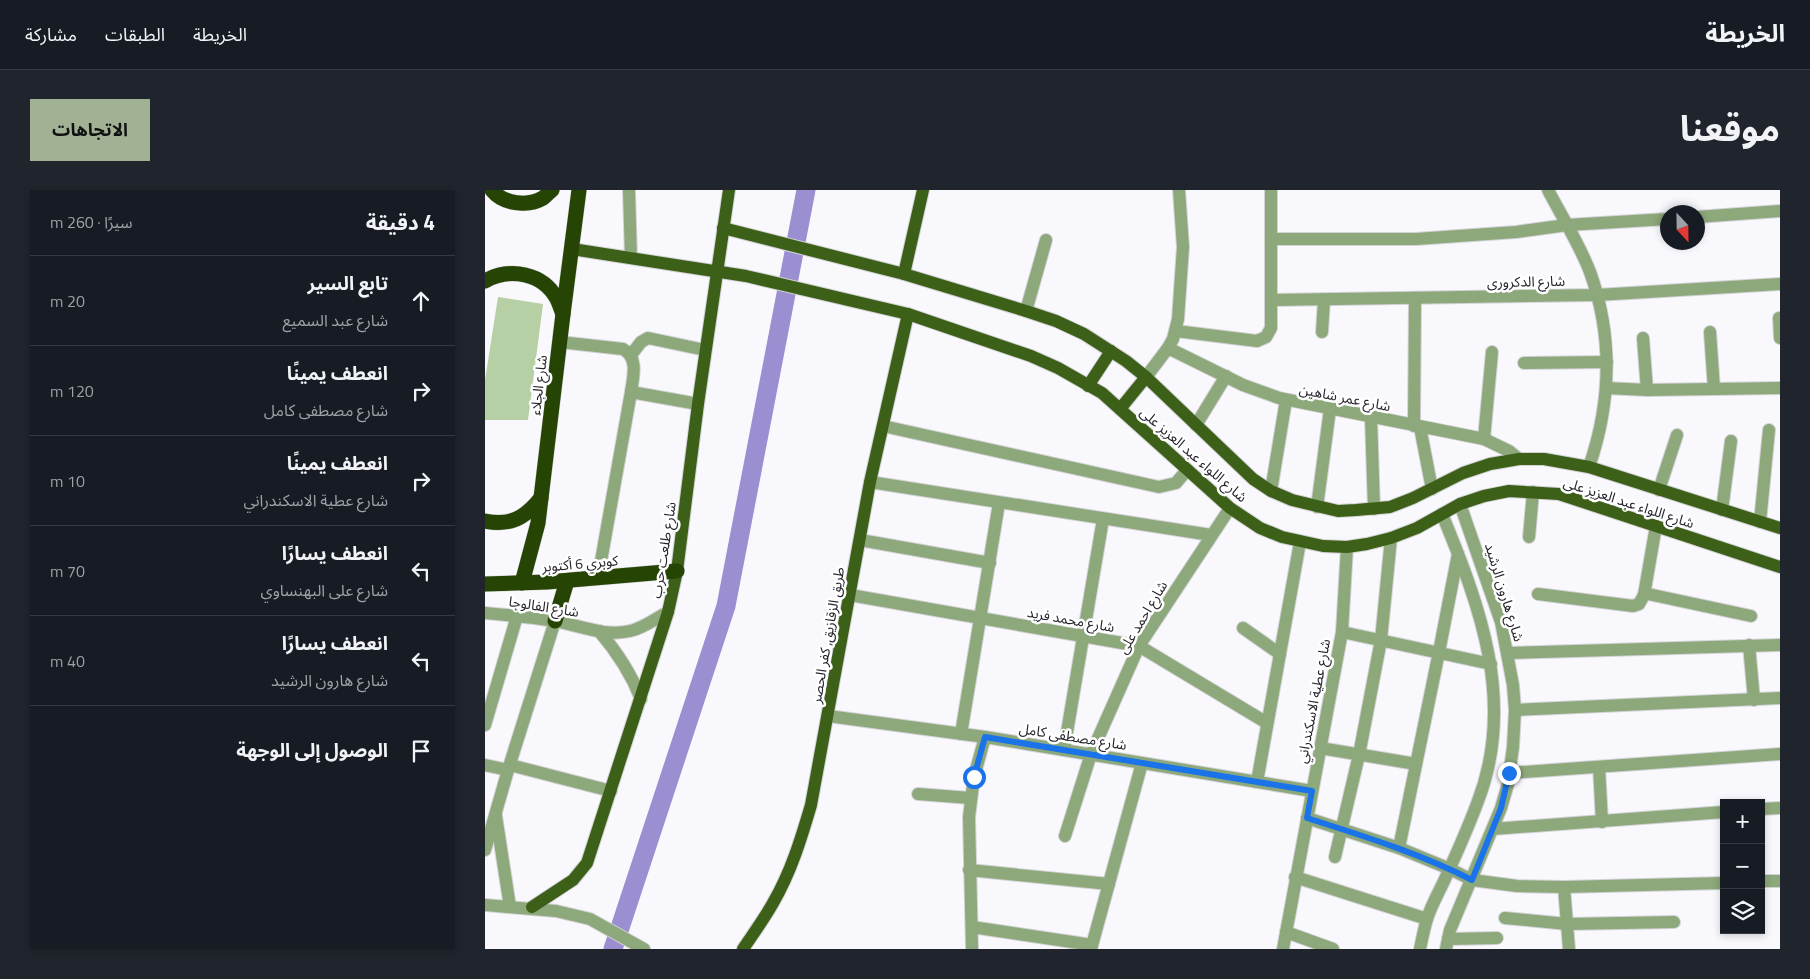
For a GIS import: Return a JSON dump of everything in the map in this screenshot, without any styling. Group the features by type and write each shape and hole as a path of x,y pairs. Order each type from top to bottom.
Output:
{"highway":[{"path":"492,190 509,201 526,203 543,198 552,190"},
{"name":"شارع الجلاء","path":"522,583 538,523 579,190"},
{"path":"485,281 501,274 517,273 533,277 547,286 557,299 563,314"},
{"path":"485,521 498,523 515,520 531,511 541,498"},
{"name":"كوبري 6 أكتوبر","path":"485,584 567,581 677,571"},
{"path":"555,621 567,581"}],"main road":[{"name":"شارع طلعت حرب","path":"532,908 573,880 587,863 668,612 677,571 705,350 729,190"},
{"path":"904,274 923,190"},
{"name":"شارع اللواء عبد العزيز على","path":"723,228 904,274 1026,311 1056,321 1084,334 1111,350 1146,377 1253,479 1271,491 1291,500 1338,511 1390,507 1463,473 1490,464 1519,459 1544,459 1589,466 1780,528"},
{"name":"شارع اللواء عبد العزيز على","path":"572,249 746,276 908,314 1031,356 1059,368 1102,393 1230,508 1260,528 1300,542 1323,546 1347,547 1391,538 1417,528 1460,504 1484,496 1509,491 1533,492 1559,494 1780,567"},
{"name":"طريق الزقازيق, كفر الحصر","path":"743,949 773,903 789,872 801,839 817,777 870,482 908,314"},
{"path":"1088,386 1111,350"},
{"path":"1120,409 1146,377"}],"street":[{"path":"629,190 631,258"},
{"path":"1146,377 1168,348 1176,331 1183,247 1179,190"},
{"path":"1176,331 1257,341 1266,337 1271,328 1271,190"},
{"path":"1548,190 1579,247 1597,295 1604,328 1607,362 1606,388 1602,424 1589,466"},
{"path":"1705,216 1780,211"},
{"path":"1271,239 1416,239 1660,218"},
{"path":"1026,311 1046,240"},
{"name":"شارع الدكرورى","path":"1271,300 1597,295 1780,284"},
{"path":"1415,298 1417,426 1432,489"},
{"path":"1322,332 1324,300"},
{"path":"1779,318 1780,338"},
{"path":"1710,332 1714,390"},
{"path":"631,355 641,342 648,338 705,350"},
{"path":"1643,338 1647,390"},
{"path":"559,342 618,348 631,355 634,364 631,392 598,578"},
{"name":"شارع عمر شاهين","path":"1168,348 1261,392 1286,400 1484,439 1509,450 1519,459"},
{"path":"1484,439 1492,352"},
{"path":"1524,364 1607,362"},
{"path":"1196,425 1226,376"},
{"path":"1606,388 1647,390 1780,388"},
{"path":"631,392 698,404"},
{"path":"1271,491 1286,400"},
{"path":"1317,507 1330,409"},
{"path":"1371,418 1374,509"},
{"path":"883,426 1159,487 1176,483 1187,470"},
{"path":"1760,522 1769,430"},
{"path":"1659,490 1677,435"},
{"path":"1722,510 1731,441"},
{"path":"870,482 1211,536"},
{"path":"1529,537 1533,492"},
{"path":"961,734 999,503"},
{"name":"شارع هارون الرشيد","path":"1447,944 1450,930 1501,808 1513,747 1515,710 1508,653 1501,622 1460,504"},
{"name":"شارع احمد على","path":"1065,836 1091,754 1139,646 1230,508"},
{"path":"1420,949 1427,920 1477,805 1492,746 1495,716 1491,664 1483,624 1458,552 1442,514"},
{"path":"1064,750 1103,519"},
{"path":"1538,594 1633,606 1641,602 1644,595 1656,526"},
{"path":"1335,857 1359,755 1381,640 1391,538"},
{"path":"860,540 989,563"},
{"path":"1257,782 1300,542"},
{"name":"شارع عطية الاسكندراني","path":"1283,949 1342,632 1347,547"},
{"path":"1399,848 1458,552"},
{"path":"1644,595 1648,594 1751,616"},
{"name":"شارع محمد فريد","path":"850,595 1139,646 1267,723"},
{"name":"شارع الفالوجا","path":"485,613 555,621 599,631 632,631 668,612"},
{"path":"485,725 490,689 517,616"},
{"path":"485,850 495,812 555,621"},
{"path":"1243,628 1280,654"},
{"path":"599,631 619,656 641,699"},
{"path":"1342,632 1491,664"},
{"path":"1508,653 1780,645"},
{"path":"1749,646 1754,700"},
{"path":"1515,710 1780,698"},
{"name":"شارع مصطفى كامل","path":"828,716 985,737 1312,791"},
{"path":"972,949 969,870 970,798 985,737"},
{"path":"1320,748 1416,764"},
{"path":"1509,773 1780,754"},
{"path":"972,927 1092,947 1141,762"},
{"path":"485,765 509,768 611,791"},
{"path":"1599,767 1602,822"},
{"path":"918,794 970,798"},
{"path":"1765,809 1780,808"},
{"path":"495,812 510,907"},
{"path":"1493,829 1720,812"},
{"path":"1307,818 1399,848 1472,880 1517,886 1564,887 1720,883"},
{"path":"969,870 1109,884"},
{"path":"1295,877 1427,920"},
{"path":"1765,881 1780,881"},
{"path":"1564,887 1569,949"},
{"path":"485,905 559,911 590,919 644,949"},
{"path":"1505,918 1567,924 1674,922"},
{"path":"1286,932 1333,949"},
{"path":"1447,944 1497,938"}],"green space":[{"path":"498,297 543,304 528,420 485,420 485,380"}],"waterway":[{"path":"613,949 726,606 806,190"}],"route":[{"path":"974,777 985,737 1312,791 1307,818 1399,848 1472,880 1501,808 1509,773"}]}
